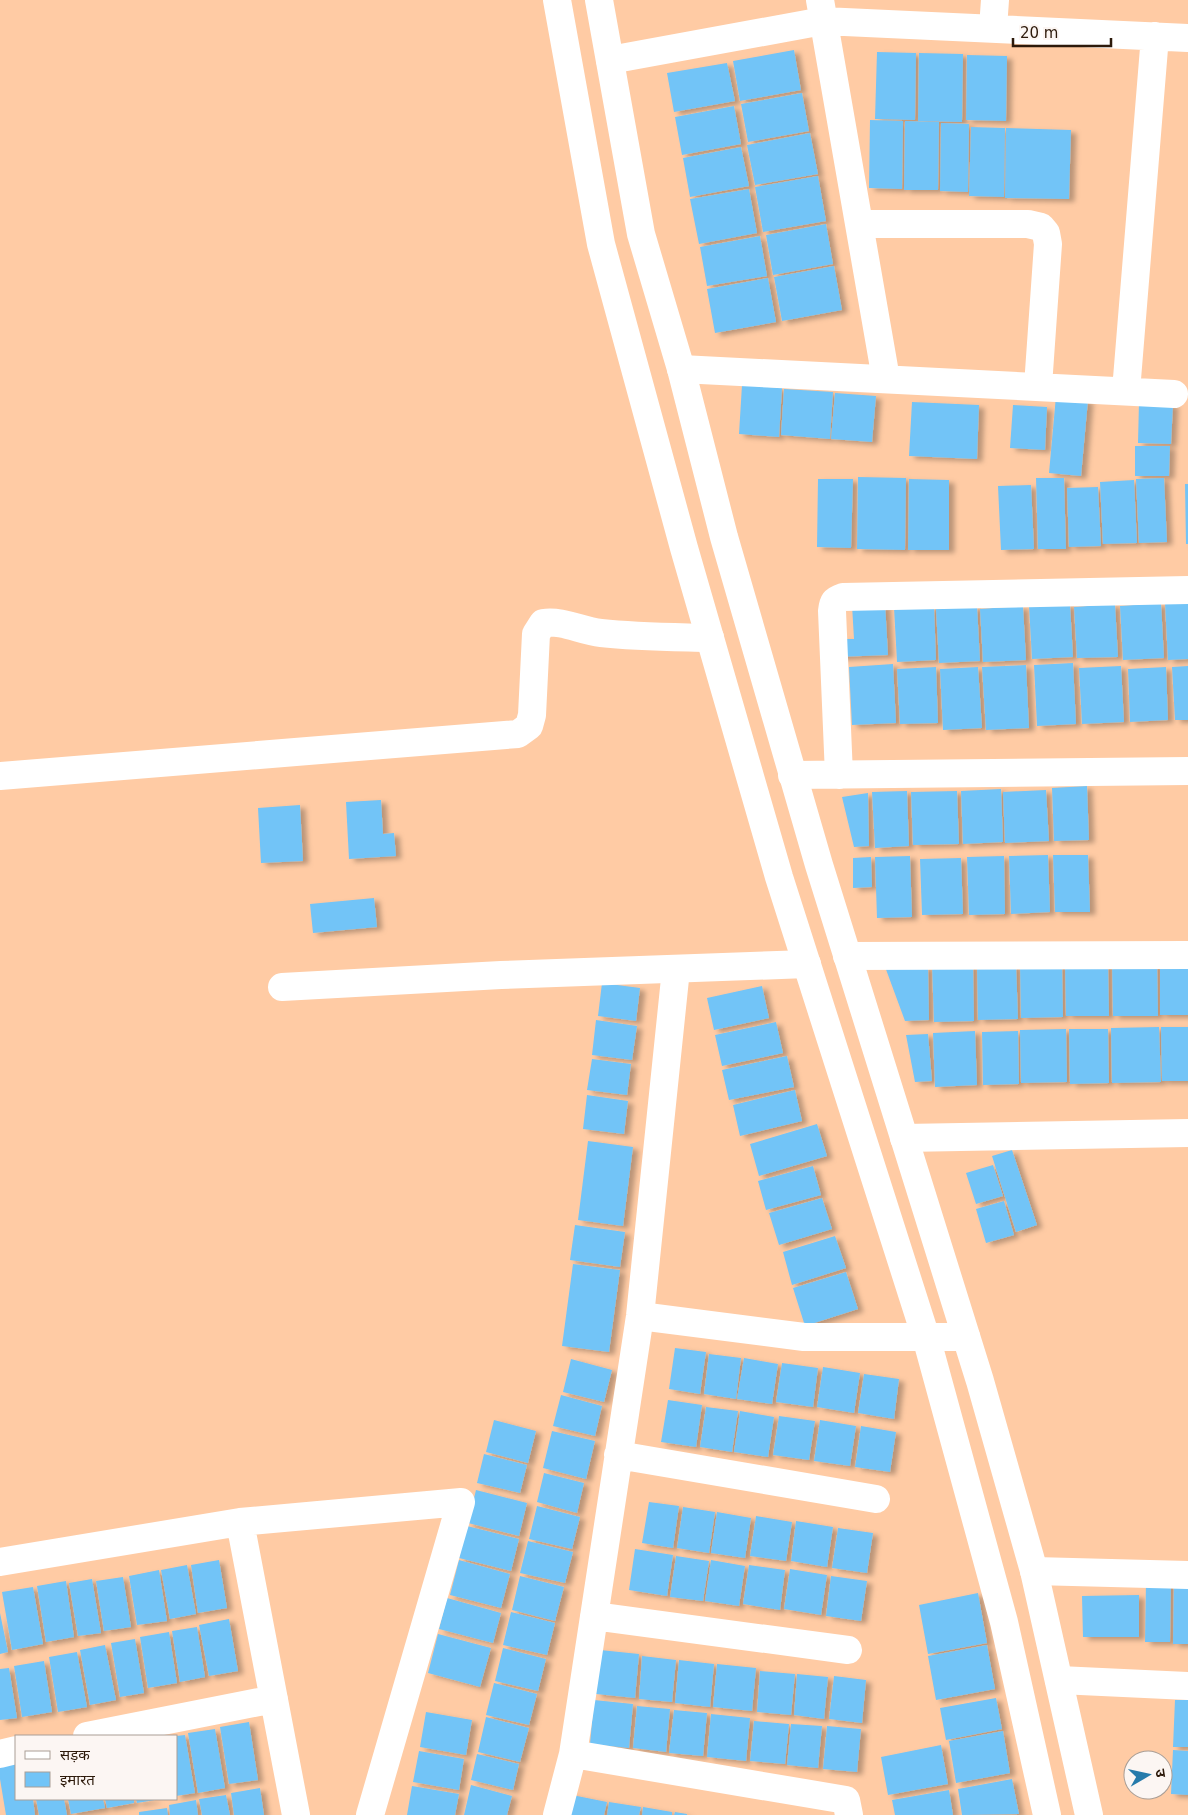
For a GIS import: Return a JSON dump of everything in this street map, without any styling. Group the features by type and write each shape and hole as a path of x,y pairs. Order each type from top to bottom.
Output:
{"street":[{"path":"557,0 601,244 710,638 779,877 926,1337 1004,1622 1047,1815"},
{"path":"599,0 641,234 681,369 724,537 792,775 966,1337 1034,1571 1089,1815"},
{"path":"993,28 995,0"},
{"path":"610,60 822,10 993,28 1188,38"},
{"path":"822,10 886,379"},
{"path":"1126,391 1155,36"},
{"path":"860,224 1028,224 1041,227 1046,233 1048,244 1038,386"},
{"path":"681,369 1174,394"},
{"path":"839,774 832,612 833,603 836,599 843,597 1188,590"},
{"path":"0,776 518,734 529,726 532,715 536,634 544,624 555,622 597,633 625,636 710,638"},
{"path":"792,775 1188,771"},
{"path":"847,956 1188,955"},
{"path":"282,987 501,975 807,964"},
{"path":"557,1815 572,1754 640,1316 676,969"},
{"path":"904,1138 1188,1133"},
{"path":"640,1316 804,1337 966,1337"},
{"path":"618,1455 876,1499"},
{"path":"0,1562 240,1522 461,1502 370,1815"},
{"path":"240,1522 296,1815"},
{"path":"1034,1571 1188,1575"},
{"path":"594,1616 848,1650"},
{"path":"1059,1680 1188,1686"},
{"path":"92,1735 274,1699"},
{"path":"0,1754 15,1750"},
{"path":"572,1754 846,1800 849,1815"}],"building":[{"path":"794,50 801,90 740,101 733,61"},
{"path":"877,52 916,53 915,120 875,119"},
{"path":"919,53 963,54 962,122 918,121"},
{"path":"967,55 1007,56 1006,121 966,120"},
{"path":"727,63 735,101 674,112 667,73"},
{"path":"802,93 809,131 748,142 741,104"},
{"path":"734,106 741,144 682,155 675,117"},
{"path":"870,120 903,121 902,189 869,188"},
{"path":"905,121 939,122 938,190 904,190"},
{"path":"941,123 969,124 968,192 940,191"},
{"path":"971,127 1005,128 1004,197 969,196"},
{"path":"1006,128 1071,130 1069,199 1005,198"},
{"path":"810,133 818,174 755,185 747,145"},
{"path":"741,147 749,186 690,197 683,158"},
{"path":"818,176 826,221 763,232 755,187"},
{"path":"749,189 757,233 699,244 690,199"},
{"path":"826,224 833,264 773,275 766,235"},
{"path":"760,236 767,276 707,286 700,247"},
{"path":"834,266 842,310 782,321 774,277"},
{"path":"768,278 776,322 715,333 707,289"},
{"path":"742,385 782,388 779,437 739,434"},
{"path":"784,389 833,392 830,439 781,435"},
{"path":"835,393 876,396 872,442 831,439"},
{"path":"1056,396 1088,400 1081,476 1049,473"},
{"path":"912,402 979,405 977,459 909,456"},
{"path":"1139,402 1173,404 1171,444 1138,443"},
{"path":"1013,405 1047,407 1045,450 1010,448"},
{"path":"1135,446 1170,446 1169,476 1135,476"},
{"path":"858,477 906,478 905,550 857,549"},
{"path":"1036,478 1064,478 1066,549 1038,549"},
{"path":"1164,478 1167,542 1139,543 1136,479"},
{"path":"818,479 853,479 851,548 817,547"},
{"path":"909,479 949,480 949,550 908,550"},
{"path":"1134,480 1137,543 1103,544 1100,482"},
{"path":"1185,484 1188,484 1188,544 1186,544"},
{"path":"1031,485 1034,549 1001,550 998,486"},
{"path":"1098,487 1101,546 1069,547 1067,488"},
{"path":"1188,602 1188,659 1168,660 1165,603"},
{"path":"885,603 888,655 836,657 836,639 854,639 852,605"},
{"path":"1161,603 1164,658 1123,660 1120,606"},
{"path":"1070,604 1073,657 1032,659 1029,606"},
{"path":"1115,604 1118,657 1077,658 1074,607"},
{"path":"934,606 936,660 897,662 894,608"},
{"path":"977,606 980,661 939,663 936,609"},
{"path":"1023,606 1026,660 983,662 980,609"},
{"path":"1073,663 1076,724 1037,726 1034,665"},
{"path":"893,664 896,723 852,725 849,667"},
{"path":"1026,665 1029,728 986,730 982,667"},
{"path":"1121,666 1124,722 1082,724 1079,668"},
{"path":"1188,666 1188,720 1175,720 1172,667"},
{"path":"936,667 938,723 900,724 897,669"},
{"path":"978,667 982,728 943,730 940,669"},
{"path":"1166,667 1168,720 1130,722 1128,669"},
{"path":"1087,786 1089,840 1054,841 1052,788"},
{"path":"1001,789 1003,842 963,844 961,791"},
{"path":"1046,790 1049,841 1005,843 1003,792"},
{"path":"907,791 909,846 875,848 872,792"},
{"path":"957,791 959,844 913,845 911,792"},
{"path":"868,793 869,846 854,847 842,797"},
{"path":"381,800 383,834 394,833 396,856 349,859 346,802"},
{"path":"300,805 303,861 261,863 258,808"},
{"path":"1048,855 1050,912 1011,914 1009,856"},
{"path":"1053,855 1088,855 1090,912 1055,912"},
{"path":"910,856 912,917 877,918 875,857"},
{"path":"1004,856 1005,914 969,915 967,857"},
{"path":"871,857 872,887 853,888 853,858"},
{"path":"961,858 963,914 922,915 920,859"},
{"path":"374,898 377,927 313,933 310,904"},
{"path":"1112,961 1157,961 1158,1016 1113,1016"},
{"path":"1108,962 1109,1016 1066,1016 1065,963"},
{"path":"1160,962 1188,962 1188,1015 1160,1015"},
{"path":"973,963 974,1021 934,1022 932,964"},
{"path":"1062,963 1063,1017 1021,1018 1020,964"},
{"path":"884,964 928,966 929,1020 905,1021"},
{"path":"1016,964 1018,1019 978,1020 977,965"},
{"path":"602,983 640,988 636,1021 598,1016"},
{"path":"762,986 769,1018 714,1030 707,998"},
{"path":"596,1020 637,1026 632,1060 592,1055"},
{"path":"776,1022 783,1053 722,1066 715,1035"},
{"path":"1159,1027 1161,1082 1112,1083 1111,1028"},
{"path":"1161,1027 1188,1027 1188,1081 1162,1081"},
{"path":"1066,1029 1067,1082 1021,1083 1020,1030"},
{"path":"1069,1029 1108,1029 1109,1083 1070,1084"},
{"path":"975,1031 977,1085 935,1087 933,1033"},
{"path":"1018,1031 1019,1084 983,1085 982,1032"},
{"path":"928,1034 932,1081 915,1082 906,1035"},
{"path":"787,1056 794,1087 729,1100 722,1070"},
{"path":"592,1059 631,1064 627,1095 587,1090"},
{"path":"795,1090 802,1121 740,1136 733,1105"},
{"path":"587,1095 628,1101 624,1134 583,1129"},
{"path":"817,1124 827,1156 759,1176 750,1144"},
{"path":"588,1141 633,1147 623,1226 578,1220"},
{"path":"1012,1150 1037,1225 1016,1232 992,1156"},
{"path":"993,1165 1003,1196 976,1204 966,1173"},
{"path":"813,1166 821,1195 766,1210 758,1181"},
{"path":"822,1198 832,1229 779,1245 769,1213"},
{"path":"1004,1201 1014,1235 986,1243 976,1209"},
{"path":"575,1225 625,1232 620,1267 570,1260"},
{"path":"835,1236 846,1268 792,1285 783,1252"},
{"path":"573,1264 620,1270 609,1352 562,1346"},
{"path":"846,1272 858,1309 805,1326 793,1288"},
{"path":"675,1348 706,1352 700,1394 669,1389"},
{"path":"709,1354 741,1358 736,1399 704,1394"},
{"path":"744,1358 778,1364 772,1404 737,1399"},
{"path":"571,1359 612,1370 604,1402 563,1392"},
{"path":"782,1363 818,1368 813,1407 776,1402"},
{"path":"823,1367 860,1373 854,1413 817,1407"},
{"path":"864,1374 899,1379 894,1419 858,1413"},
{"path":"561,1395 602,1406 595,1436 553,1426"},
{"path":"668,1400 702,1405 696,1447 661,1442"},
{"path":"706,1407 738,1411 732,1452 700,1447"},
{"path":"740,1411 774,1417 768,1457 734,1452"},
{"path":"779,1416 815,1421 809,1460 773,1455"},
{"path":"494,1420 536,1431 528,1463 486,1452"},
{"path":"820,1420 856,1426 850,1466 814,1461"},
{"path":"861,1426 896,1432 890,1472 855,1467"},
{"path":"552,1431 595,1441 586,1479 543,1468"},
{"path":"484,1454 527,1465 520,1493 477,1483"},
{"path":"544,1473 584,1483 577,1513 537,1502"},
{"path":"476,1490 527,1503 519,1536 468,1523"},
{"path":"649,1502 679,1506 673,1548 642,1543"},
{"path":"537,1506 580,1517 572,1549 529,1539"},
{"path":"683,1507 715,1512 709,1553 677,1548"},
{"path":"717,1512 751,1518 745,1558 711,1553"},
{"path":"756,1516 792,1522 786,1561 750,1556"},
{"path":"796,1521 833,1527 827,1567 791,1561"},
{"path":"467,1526 519,1539 511,1571 459,1558"},
{"path":"838,1528 873,1533 867,1573 832,1568"},
{"path":"528,1541 573,1552 565,1583 520,1573"},
{"path":"635,1549 673,1555 667,1596 629,1590"},
{"path":"676,1556 709,1561 703,1601 670,1597"},
{"path":"219,1560 227,1608 198,1613 191,1565"},
{"path":"459,1560 510,1574 501,1608 450,1595"},
{"path":"711,1560 745,1566 739,1606 705,1601"},
{"path":"187,1565 196,1614 170,1619 161,1570"},
{"path":"749,1565 785,1570 780,1610 743,1604"},
{"path":"790,1569 827,1575 821,1615 784,1609"},
{"path":"159,1570 167,1621 137,1625 129,1576"},
{"path":"520,1576 564,1587 555,1621 512,1610"},
{"path":"831,1576 867,1581 861,1621 826,1616"},
{"path":"123,1577 131,1627 104,1631 96,1581"},
{"path":"92,1579 101,1633 78,1636 69,1583"},
{"path":"66,1581 74,1637 46,1642 37,1586"},
{"path":"1146,1581 1171,1581 1170,1642 1145,1642"},
{"path":"1174,1581 1188,1581 1188,1644 1173,1644"},
{"path":"33,1587 43,1644 12,1650 2,1592"},
{"path":"978,1593 987,1643 928,1654 919,1605"},
{"path":"1139,1595 1139,1637 1083,1637 1082,1596"},
{"path":"447,1598 501,1613 493,1643 439,1629"},
{"path":"511,1612 555,1623 547,1655 503,1645"},
{"path":"0,1613 8,1652 0,1654"},
{"path":"229,1619 238,1671 209,1676 199,1625"},
{"path":"197,1627 205,1677 180,1682 172,1631"},
{"path":"169,1632 177,1683 148,1688 140,1637"},
{"path":"438,1634 491,1648 480,1687 428,1673"},
{"path":"135,1639 144,1693 120,1697 111,1643"},
{"path":"105,1645 116,1700 90,1705 80,1650"},
{"path":"987,1645 995,1689 936,1700 928,1656"},
{"path":"503,1648 546,1659 538,1691 495,1681"},
{"path":"600,1650 639,1654 635,1698 596,1694"},
{"path":"77,1652 87,1707 58,1712 49,1657"},
{"path":"642,1656 676,1660 672,1702 639,1699"},
{"path":"679,1660 714,1664 710,1707 675,1703"},
{"path":"44,1661 52,1712 22,1717 14,1666"},
{"path":"717,1664 756,1668 752,1711 713,1707"},
{"path":"9,1668 17,1718 0,1720 0,1669"},
{"path":"760,1671 795,1674 791,1715 757,1712"},
{"path":"797,1674 828,1677 824,1719 794,1715"},
{"path":"834,1676 866,1680 862,1723 829,1719"},
{"path":"494,1683 537,1694 529,1725 486,1715"},
{"path":"996,1698 1002,1729 946,1740 940,1708"},
{"path":"594,1700 633,1704 629,1748 590,1744"},
{"path":"1175,1700 1188,1700 1188,1747 1173,1747"},
{"path":"637,1706 670,1709 666,1752 633,1748"},
{"path":"674,1710 707,1713 703,1756 669,1753"},
{"path":"426,1712 472,1720 466,1755 420,1747"},
{"path":"711,1714 750,1718 746,1761 707,1757"},
{"path":"486,1717 529,1728 520,1762 478,1752"},
{"path":"754,1721 789,1724 785,1764 750,1761"},
{"path":"249,1722 258,1780 229,1784 220,1727"},
{"path":"791,1724 822,1726 818,1768 787,1765"},
{"path":"827,1726 861,1729 857,1772 823,1769"},
{"path":"215,1729 225,1788 198,1793 188,1733"},
{"path":"1003,1731 1010,1773 956,1783 949,1741"},
{"path":"185,1735 195,1793 178,1796 178,1736"},
{"path":"941,1745 948,1784 888,1795 881,1757"},
{"path":"1173,1750 1188,1751 1188,1795 1173,1794"},
{"path":"419,1751 464,1759 459,1790 413,1782"},
{"path":"477,1754 519,1764 513,1790 471,1780"},
{"path":"15,1764 15,1800 33,1800 35,1815 6,1815 0,1767"},
{"path":"1012,1779 1019,1814 962,1815 958,1789"},
{"path":"471,1785 512,1796 507,1815 464,1815"},
{"path":"412,1786 459,1794 455,1815 407,1815"},
{"path":"260,1788 264,1815 234,1815 231,1793"},
{"path":"949,1790 953,1815 895,1815 892,1800"},
{"path":"567,1794 607,1802 604,1815 563,1815"},
{"path":"226,1795 230,1815 202,1815 199,1799"},
{"path":"36,1800 64,1800 67,1815 39,1815"},
{"path":"68,1800 103,1800 105,1808 71,1814"},
{"path":"105,1800 134,1800 134,1803 107,1808"},
{"path":"136,1800 155,1800 137,1803"},
{"path":"196,1800 198,1815 170,1815 169,1805"},
{"path":"609,1802 641,1807 639,1815 607,1815"},
{"path":"643,1807 672,1812 672,1815 642,1815"},
{"path":"167,1808 168,1815 139,1815 139,1812"},
{"path":"675,1812 687,1814 687,1815 674,1815"}]}
